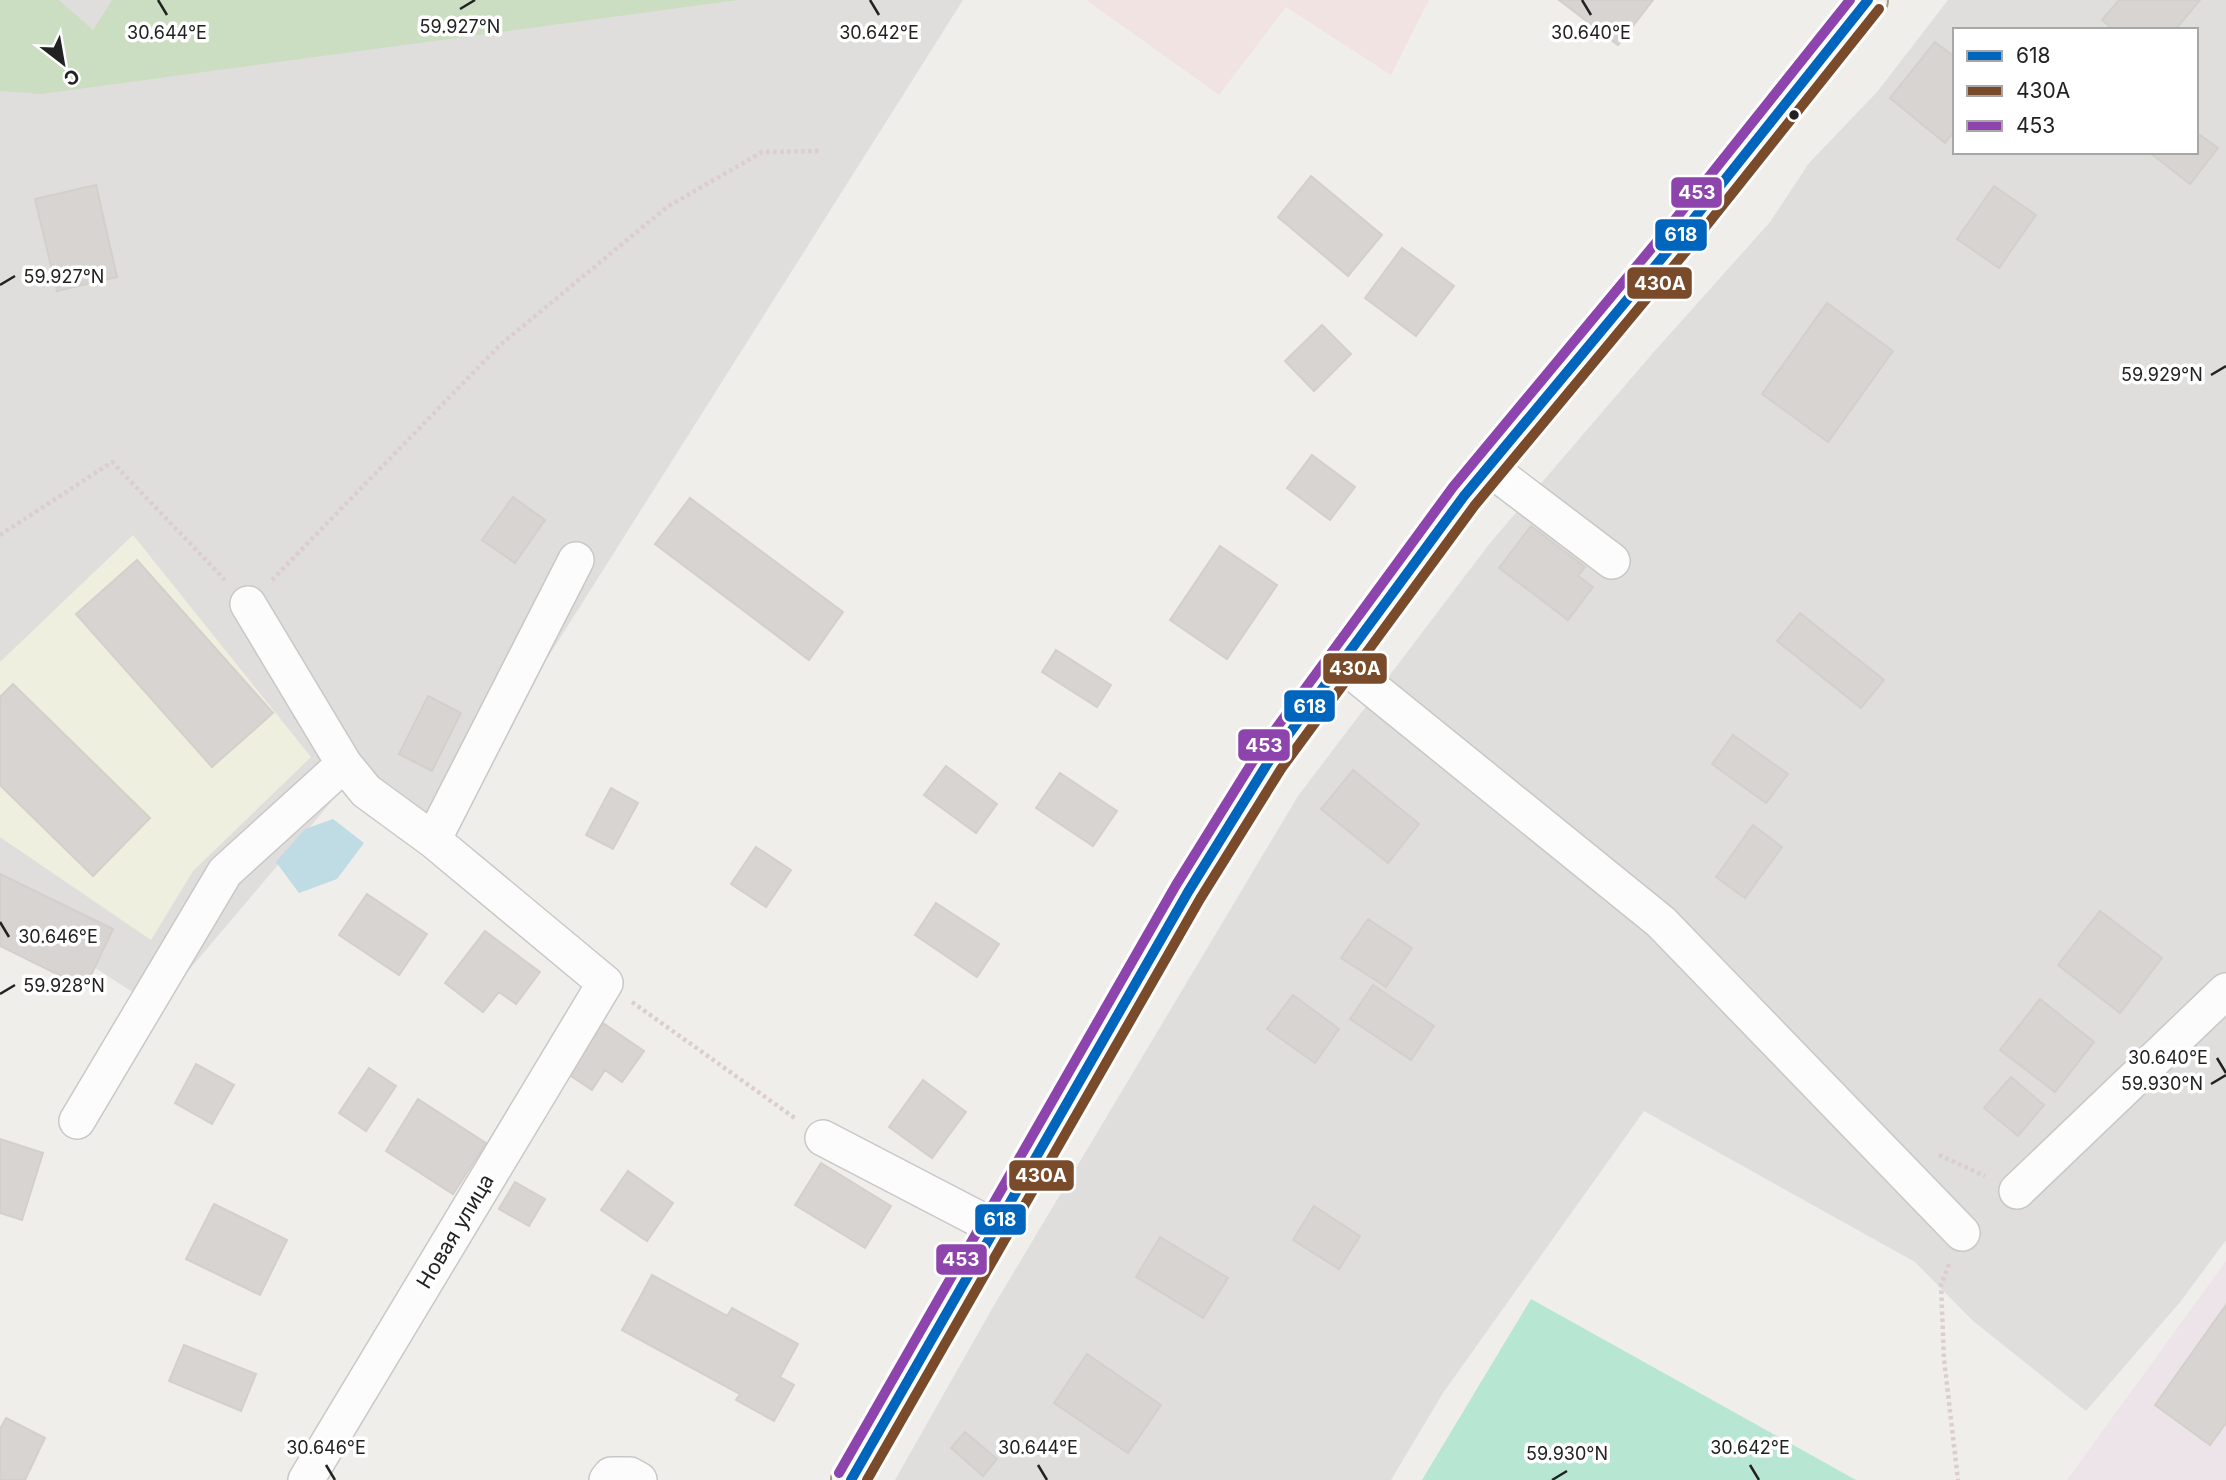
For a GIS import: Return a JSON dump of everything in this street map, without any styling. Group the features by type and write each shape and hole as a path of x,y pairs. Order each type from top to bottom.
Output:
{"main road":[{"path":"851,1480 1188,892 1269,761 1464,496 1676,241 1858,4"}],"street":[{"path":"1488,467 1612,561"},
{"path":"433,840 576,560"},
{"path":"248,604 344,764 366,791 433,840 605,982"},
{"path":"1340,662 1661,922 1962,1233"},
{"path":"77,1121 225,872 344,764"},
{"name":"Новая улица","path":"306,1480 605,982"},
{"path":"2017,1191 2226,991"},
{"path":"823,1138 994,1227"},
{"path":"607,1480 611,1475 629,1475 639,1480"}],"path":[{"path":"0,535 112,462 248,604 500,345 667,207 762,152 822,151"},
{"path":"605,982 823,1138"},
{"path":"1891,1162 1920,1147 2017,1191"},
{"path":"1958,1480 1944,1359 1941,1285 1962,1233"}],"shaded area":[{"path":"0,0 963,0 437,833 342,789 157,1008 0,906"},
{"path":"1086,0 1429,0 1391,75 1286,7 1219,95"},
{"path":"1948,0 2226,0 2226,1240 2181,1301 2086,1411 1973,1321 1915,1262 1644,1111 1443,1393 1391,1480 895,1480 993,1307 1298,796 1490,543 1652,354 1770,222 1809,163 1877,92"},
{"path":"2226,1261 2226,1480 2067,1480"}],"green space":[{"path":"0,0 59,0 93,30 112,0 738,0 41,94 0,91"},
{"path":"133,535 311,757 193,871 151,940 0,837 0,662"},
{"path":"1531,1299 1856,1480 1422,1480"}],"water":[{"path":"333,819 364,843 337,879 299,893 276,862 305,829"}],"building":[{"path":"1559,0 1653,0 1618,45"},
{"path":"2119,0 2200,0 2177,28 2112,28 2102,20"},
{"path":"1935,42 1953,56 1953,133 1945,143 1890,98"},
{"path":"2198,133 2218,148 2190,184 2152,154 2198,154"},
{"path":"1311,176 1382,235 1348,276 1278,217"},
{"path":"96,185 117,277 57,291 35,199"},
{"path":"1994,186 2036,215 1999,268 1957,239"},
{"path":"1402,248 1454,286 1416,336 1365,298"},
{"path":"1827,303 1893,351 1828,442 1762,394"},
{"path":"1322,325 1351,354 1314,391 1285,361"},
{"path":"1312,455 1355,487 1330,520 1287,488"},
{"path":"513,497 545,520 515,563 482,540"},
{"path":"690,498 843,612 809,660 655,544"},
{"path":"1531,526 1585,567 1578,576 1593,587 1568,620 1499,568"},
{"path":"1220,546 1277,585 1227,659 1170,620"},
{"path":"137,560 273,713 212,767 76,614"},
{"path":"1800,613 1884,680 1861,708 1777,641"},
{"path":"1056,650 1111,685 1097,707 1042,672"},
{"path":"13,684 150,818 93,876 0,785 0,697"},
{"path":"428,696 461,713 432,771 399,754"},
{"path":"1733,735 1788,774 1766,803 1712,764"},
{"path":"946,766 997,804 976,833 924,795"},
{"path":"1353,770 1419,824 1388,863 1321,809"},
{"path":"1060,773 1117,811 1093,846 1036,808"},
{"path":"611,788 638,803 613,849 586,835"},
{"path":"1753,825 1782,847 1745,898 1716,877"},
{"path":"756,847 791,870 766,907 731,884"},
{"path":"0,874 113,929 85,988 0,946"},
{"path":"367,894 427,934 399,975 339,935"},
{"path":"936,903 999,944 977,977 915,935"},
{"path":"2100,911 2162,958 2120,1013 2058,965"},
{"path":"1368,919 1412,948 1386,987 1341,958"},
{"path":"485,931 540,972 516,1004 499,992 483,1012 445,983"},
{"path":"1373,985 1434,1026 1411,1060 1350,1019"},
{"path":"1293,995 1339,1029 1315,1063 1267,1029"},
{"path":"2040,999 2094,1042 2055,1092 2000,1050"},
{"path":"603,1023 644,1051 622,1082 605,1070 592,1090 568,1074"},
{"path":"196,1064 234,1085 212,1124 175,1103"},
{"path":"369,1068 396,1086 366,1131 339,1113"},
{"path":"2011,1077 2044,1105 2018,1136 1984,1108"},
{"path":"923,1080 966,1112 932,1158 889,1127"},
{"path":"418,1099 486,1143 453,1194 386,1151"},
{"path":"0,1139 43,1153 22,1220 0,1213"},
{"path":"821,1163 891,1206 865,1248 795,1205"},
{"path":"628,1171 673,1203 647,1241 601,1210"},
{"path":"515,1182 545,1199 529,1226 499,1209"},
{"path":"214,1204 287,1240 260,1295 186,1259"},
{"path":"1314,1206 1360,1236 1339,1269 1293,1240"},
{"path":"1160,1237 1228,1278 1203,1318 1136,1277"},
{"path":"652,1275 727,1316 732,1308 798,1344 780,1377 794,1385 774,1421 736,1400 740,1394 622,1330"},
{"path":"2226,1305 2226,1423 2210,1445 2155,1405"},
{"path":"184,1345 256,1374 241,1411 169,1381"},
{"path":"1087,1354 1161,1405 1128,1453 1054,1403"},
{"path":"6,1418 45,1438 25,1480 0,1480 0,1429"},
{"path":"965,1432 997,1459 983,1476 951,1448"}],"transit line":[{"name":"453","path":"839,1473 1176,885 1258,753 1453,487 1665,232 1850,0"},
{"name":"618","path":"851,1480 1188,892 1269,761 1464,496 1676,241 1868,0"},
{"name":"430А","path":"867,1480 1200,899 1281,769 1475,505 1687,250 1879,9"}]}
